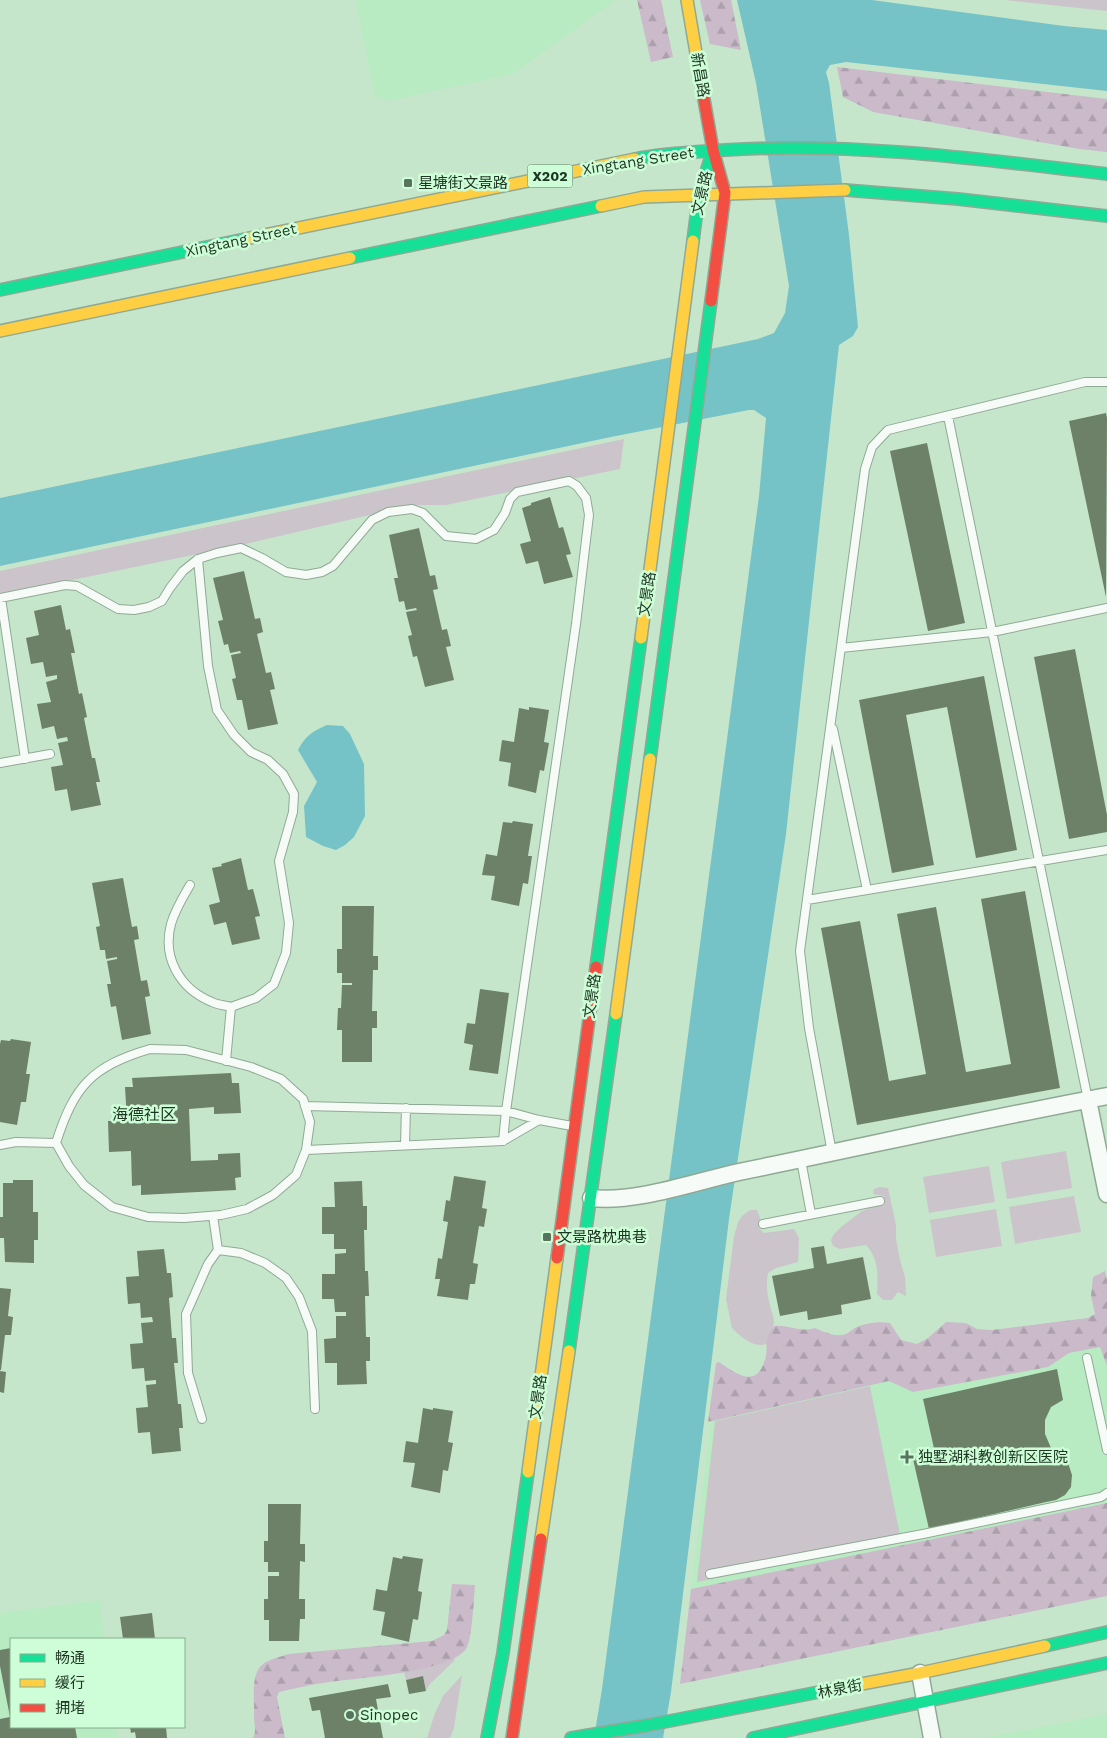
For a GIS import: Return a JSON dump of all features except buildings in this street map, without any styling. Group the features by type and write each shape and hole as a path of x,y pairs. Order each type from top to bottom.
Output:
{"main road":[{"name":"新昌路","path":"687,0 713,150"},
{"name":"Xingtang Street","path":"0,290 643,157 713,150 842,148 961,157 1107,174"},
{"name":"文景路","path":"512,1738 591,1198 706,346 725,193 713,150"},
{"name":"文景路","path":"487,1738 503,1653 699,194 713,150"},
{"path":"0,331 644,197 843,190 958,199 1107,216"},
{"name":"林泉街","path":"571,1738 649,1725 920,1673 1107,1632"},
{"name":"林泉街","path":"753,1738 1107,1663"}],"street":[{"path":"591,1198 609,1200 656,1192 730,1174 1107,1096"},
{"path":"1088,1100 1107,1194"},
{"path":"920,1673 932,1738"}],"lane":[{"path":"832,1153 809,1028 800,951 864,469 872,447 888,430 1085,382 1107,382"},
{"path":"948,416 1088,1100"},
{"path":"26,759 0,598 65,585 87,590 118,609 134,610 149,607 162,601 183,571 198,559 217,553 241,548 286,572 306,575 322,572 333,566 372,520 388,512 412,509 423,513 446,536 476,539 494,530 510,498 517,492 569,481 577,486 586,498 589,515 576,624 503,1141"},
{"path":"190,885 171,924 169,948 174,969 188,987 212,1003 231,1006 256,998 274,984 286,953 289,923 278,860 293,812 294,794 283,774 268,760 251,752 234,735 217,710 208,666 198,559"},
{"path":"841,648 992,632 1107,608"},
{"path":"831,722 867,890"},
{"path":"0,763 50,754"},
{"path":"807,900 1107,850"},
{"path":"226,1060 231,1006"},
{"path":"150,1049 186,1050 251,1067 281,1079 303,1099 305,1106 310,1122 306,1150 296,1176 273,1195 247,1209 213,1216 184,1218 148,1216 112,1207 84,1185 69,1166 56,1143 63,1120 74,1098 91,1076 131,1054 150,1049"},
{"path":"305,1106 506,1111 539,1120 574,1126"},
{"path":"405,1145 406,1108"},
{"path":"306,1150 503,1141 539,1120"},
{"path":"0,1145 16,1142 56,1143"},
{"path":"800,1160 811,1214"},
{"path":"763,1224 880,1201"},
{"path":"202,1419 188,1373 186,1314 208,1264 218,1250 213,1216"},
{"path":"218,1250 241,1252 265,1263 286,1278 299,1297 312,1331 316,1409"},
{"path":"1088,1358 1104,1417 1107,1450"},
{"path":"710,1574 923,1534 1101,1497 1107,1494"}],"shaded area":[{"path":"355,0 616,0 513,74 388,101 375,96"},
{"path":"1005,0 1107,0 1107,11"},
{"path":"624,439 620,469 446,505 413,505 241,545 0,595 0,571"},
{"path":"1066,1151 1072,1188 1007,1199 1001,1162"},
{"path":"989,1166 995,1202 929,1213 923,1177"},
{"path":"880,1187 888,1188 896,1225 896,1239 900,1260 905,1277 906,1296 898,1292 892,1300 883,1300 877,1294 875,1262 866,1245 840,1249 833,1246 831,1240 841,1227 862,1211 884,1205 884,1196 873,1194 874,1189"},
{"path":"1074,1196 1081,1232 1015,1244 1009,1207"},
{"path":"996,1209 1002,1246 936,1257 930,1220"},
{"path":"750,1210 757,1210 761,1221 759,1228 764,1233 794,1229 799,1238 798,1262 776,1268 768,1273 769,1301 774,1321 767,1344 762,1345 748,1341 732,1328 726,1299 734,1237 738,1222"},
{"name":"独墅湖科教创新区医院","path":"1107,1325 1107,1503 691,1589 712,1410"},
{"path":"870,1386 901,1540 697,1582 715,1421"},
{"path":"100,1600 105,1638 10,1638 10,1728 116,1728 118,1738 0,1738 0,1613"},
{"path":"454,1657 455,1660 426,1690 423,1676 406,1680 404,1672 444,1662"},
{"path":"462,1675 454,1728 450,1738 427,1738 443,1696"},
{"path":"1107,1714 1107,1738 984,1738"}],"green space":[{"path":"637,0 661,0 673,57 651,62"},
{"path":"700,0 731,0 741,50 710,44"},
{"path":"837,67 1107,99 1107,152 1079,149 873,112 843,97"},
{"path":"1105,1271 1107,1280 1107,1366 1100,1347 1069,1353 1048,1367 913,1392 889,1381 708,1422 716,1363 719,1362 734,1372 747,1377 758,1373 763,1366 768,1336 774,1326 804,1330 814,1328 830,1334 843,1335 863,1325 886,1322 890,1323 901,1340 917,1344 928,1338 946,1322 966,1323 977,1329 992,1330 1088,1318 1095,1314 1091,1296 1093,1277"},
{"path":"1107,1503 1107,1596 680,1684 691,1589"},
{"path":"452,1584 475,1585 470,1637 466,1649 456,1657 421,1669 317,1684 279,1692 277,1697 285,1738 253,1738 255,1730 255,1679 257,1672 266,1662 288,1654 432,1641 444,1635 447,1630"}],"water":[{"path":"737,0 872,0 1107,30 1107,91 846,62 830,65 826,72 849,235 858,327 853,336 839,345 786,834 729,1219 671,1692 663,1738 594,1738 759,496 766,418 754,410 749,410 611,437 0,566 0,498 758,339 774,333 785,313 789,286 756,83"},
{"path":"327,725 343,726 350,734 364,764 365,816 354,837 336,850 306,837 304,806 317,782 298,750 310,734"}],"traffic: fast":[{"path":"635,159 669,154 725,150 821,148 917,153 1107,174"},
{"path":"693,241 699,194 713,150"},
{"path":"845,190 958,199 1107,216"},
{"path":"350,258 601,206"},
{"path":"0,290 250,238"},
{"path":"650,759 711,301"},
{"path":"596,967 641,638"},
{"path":"569,1351 616,1014"},
{"path":"487,1738 503,1653 528,1472"},
{"path":"1045,1646 1107,1632"},
{"path":"753,1738 1107,1663"},
{"path":"571,1738 824,1691"}],"traffic: slow":[{"path":"687,0 702,88"},
{"path":"250,238 635,159"},
{"path":"601,206 644,197 845,190"},
{"path":"641,638 693,241"},
{"path":"0,331 350,258"},
{"path":"616,1014 650,759"},
{"path":"528,1472 557,1258"},
{"path":"541,1539 569,1351"},
{"path":"824,1691 920,1673 1045,1646"}],"traffic: jam":[{"path":"702,88 713,150 725,193 711,301"},
{"path":"557,1258 596,967"},
{"path":"512,1738 541,1539"}],"place":[{"name":"星塘街文景路","path":"408,183"},
{"name":"文景路枕典巷","path":"547,1237"},
{"name":"独墅湖科教创新区医院","path":"907,1457"},
{"name":"Sinopec","path":"350,1715"}],"district":[{"name":"海德社区","path":"144,1114"}]}
